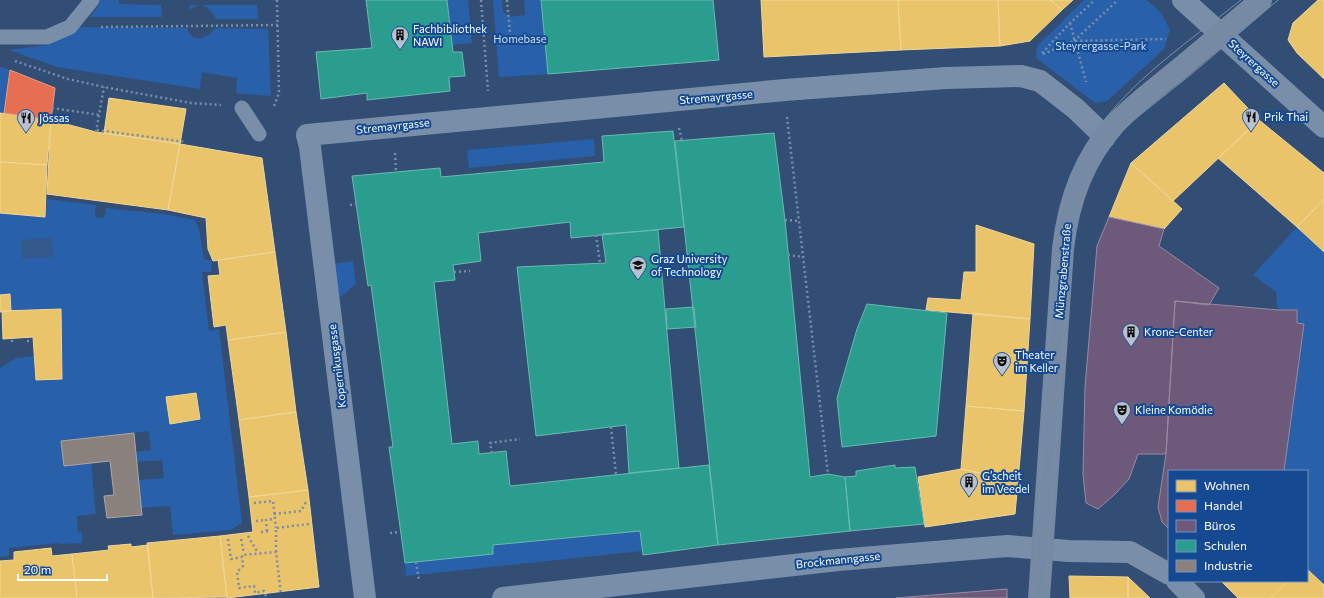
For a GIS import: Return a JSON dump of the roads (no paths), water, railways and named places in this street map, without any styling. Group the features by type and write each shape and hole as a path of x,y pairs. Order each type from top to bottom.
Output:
{"main road":[{"name":"Münzgrabenstraße","path":"1039,598 1066,226 1073,197 1084,170 1105,137 1137,103 1262,0"}],"street":[{"name":"Steyrergasse","path":"1184,0 1324,127"},
{"name":"Stremayrgasse","path":"307,135 450,120 500,117 785,90 946,78 1021,76 1040,81 1076,109 1105,137"},
{"name":"Kopernikusgasse","path":"307,135 310,147 365,598"},
{"name":"Brockmanngasse","path":"503,598 838,560 1007,546 1130,552 1168,573"},
{"path":"1178,582 1194,598"}],"lane":[{"path":"0,37 47,37 70,27 92,0"},
{"path":"242,108 259,134"}],"tram line":[{"path":"1033,598 1055,237 1060,213 1071,178 1087,145 1102,123 1137,84 1178,49 1241,0"},
{"path":"1045,598 1071,234 1092,173 1118,135 1130,123 1194,72 1278,0"}],"place":[{"name":"Fachbibliothek NAWI","path":"400,50"},
{"name":"Prik Thai","path":"1251,132"},
{"name":"Jössas","path":"26,133"},
{"name":"Graz University of Technology","path":"638,280"},
{"name":"Krone-Center","path":"1131,347"},
{"name":"Theater im Keller","path":"1002,376"},
{"name":"Kleine Komödie","path":"1122,425"},
{"name":"G’scheit im Veedel","path":"969,497"}],"park label":[{"name":"Homebase","path":"520,39"},
{"name":"Steyrergasse-Park","path":"1101,46"}]}
